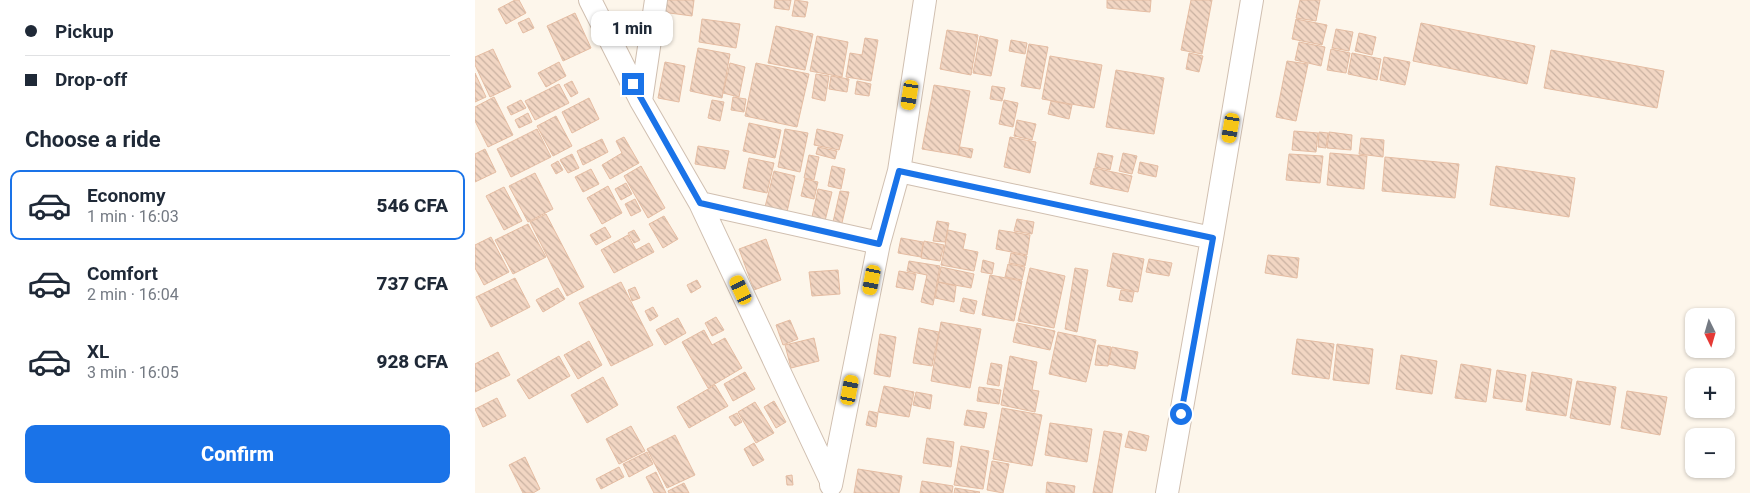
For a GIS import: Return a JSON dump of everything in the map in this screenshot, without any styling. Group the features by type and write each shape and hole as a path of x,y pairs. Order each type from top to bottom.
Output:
{"street":[{"path":"591,0 641,100 700,203 831,487"},
{"path":"641,100 656,0"},
{"path":"831,487 879,244 899,171 925,0"},
{"path":"1167,493 1213,238 1252,0"},
{"path":"899,171 1213,238"},
{"path":"700,203 879,244"}],"building":[{"path":"515,0 519,0 526,13 506,24 498,9"},
{"path":"664,0 694,0 692,16 662,12"},
{"path":"775,0 791,0 789,10 774,8"},
{"path":"795,0 808,2 805,17 792,16"},
{"path":"1107,0 1151,0 1150,12 1107,8"},
{"path":"1191,0 1212,0 1202,54 1181,50"},
{"path":"1300,0 1320,0 1316,21 1296,18"},
{"path":"575,13 591,48 563,61 547,26"},
{"path":"529,18 534,28 523,33 518,23"},
{"path":"702,19 740,24 736,48 699,42"},
{"path":"1296,19 1327,25 1322,45 1292,39"},
{"path":"1421,23 1535,46 1527,84 1413,61"},
{"path":"776,26 813,34 805,70 768,63"},
{"path":"1336,29 1353,32 1349,51 1332,48"},
{"path":"947,30 978,35 971,75 940,69"},
{"path":"1359,33 1376,37 1372,55 1355,51"},
{"path":"817,36 848,42 842,77 810,71"},
{"path":"980,36 998,40 991,76 973,73"},
{"path":"865,38 878,40 871,81 846,77 850,53 862,55"},
{"path":"1011,40 1027,43 1025,54 1009,51"},
{"path":"1299,42 1325,47 1321,66 1295,60"},
{"path":"1029,44 1048,47 1040,89 1021,86"},
{"path":"698,48 730,54 722,98 690,91"},
{"path":"493,49 511,87 490,97 475,65 475,57"},
{"path":"1331,49 1350,53 1346,73 1327,70"},
{"path":"1551,50 1664,71 1657,108 1544,88"},
{"path":"1189,53 1203,56 1199,72 1186,69"},
{"path":"1352,53 1381,59 1377,80 1348,74"},
{"path":"1050,56 1102,65 1094,108 1042,99"},
{"path":"1384,57 1410,62 1405,85 1380,80"},
{"path":"1287,61 1308,64 1296,121 1276,117"},
{"path":"559,62 566,76 546,87 538,73"},
{"path":"665,62 685,66 679,102 658,98"},
{"path":"730,63 745,67 739,97 723,93"},
{"path":"756,63 809,74 797,127 745,116"},
{"path":"1116,70 1164,78 1154,134 1106,127"},
{"path":"475,73 486,97 475,102"},
{"path":"816,74 829,76 825,101 812,98"},
{"path":"831,76 849,79 847,92 829,89"},
{"path":"572,81 578,93 571,97 564,85"},
{"path":"857,81 871,84 869,96 855,94"},
{"path":"559,84 569,103 535,120 525,101"},
{"path":"934,85 970,91 958,155 922,149"},
{"path":"992,86 1005,88 1002,101 990,99"},
{"path":"494,97 513,135 488,147 475,121 475,107"},
{"path":"733,97 746,99 744,112 731,110"},
{"path":"589,98 599,119 572,133 562,112"},
{"path":"521,100 526,108 511,115 507,107"},
{"path":"712,100 724,102 720,121 708,118"},
{"path":"1004,100 1018,103 1013,127 999,124"},
{"path":"1051,101 1072,105 1069,119 1048,114"},
{"path":"528,113 532,122 519,128 515,120"},
{"path":"556,116 572,146 553,156 537,126"},
{"path":"1017,120 1036,124 1032,140 1014,136"},
{"path":"749,123 781,130 775,158 743,151"},
{"path":"537,129 551,157 511,177 497,149"},
{"path":"785,129 808,133 800,172 778,167"},
{"path":"817,129 843,135 839,150 814,145"},
{"path":"1294,131 1318,133 1316,152 1292,150"},
{"path":"1319,132 1328,133 1326,148 1318,147"},
{"path":"1329,132 1352,135 1351,150 1327,148"},
{"path":"624,137 639,163 610,179 602,165 622,153 616,141"},
{"path":"1010,137 1036,142 1030,173 1004,167"},
{"path":"1361,138 1384,140 1383,157 1359,154"},
{"path":"602,139 608,152 583,165 577,151"},
{"path":"698,146 729,151 725,169 695,164"},
{"path":"818,147 837,151 835,159 816,154"},
{"path":"960,147 973,149 971,158 958,155"},
{"path":"485,149 496,172 475,182 475,154"},
{"path":"1098,153 1113,156 1110,170 1095,167"},
{"path":"1123,153 1137,156 1132,174 1119,171"},
{"path":"1330,153 1367,156 1364,189 1327,185"},
{"path":"572,154 579,168 568,173 560,160"},
{"path":"1289,154 1323,156 1320,183 1286,180"},
{"path":"809,155 819,157 814,180 804,178"},
{"path":"1385,157 1459,164 1455,198 1382,191"},
{"path":"749,158 774,163 767,193 743,188"},
{"path":"558,161 563,170 556,174 551,165"},
{"path":"1140,162 1158,166 1156,177 1138,173"},
{"path":"641,166 665,208 648,218 624,176"},
{"path":"832,166 845,169 841,189 828,186"},
{"path":"1496,166 1575,178 1569,217 1490,205"},
{"path":"1094,168 1132,176 1128,192 1090,184"},
{"path":"591,169 599,184 583,192 575,177"},
{"path":"774,171 795,176 787,212 765,207"},
{"path":"535,173 553,209 528,222 509,186"},
{"path":"805,179 818,182 814,199 801,196"},
{"path":"626,183 632,194 621,200 615,189"},
{"path":"608,186 622,213 602,224 587,198"},
{"path":"504,187 522,221 504,230 486,196"},
{"path":"818,189 832,192 825,221 812,217"},
{"path":"840,191 849,192 842,223 833,222"},
{"path":"635,199 641,211 631,216 625,204"},
{"path":"546,214 584,287 567,296 530,222"},
{"path":"664,216 678,239 663,248 649,224"},
{"path":"1017,219 1034,222 1032,234 1014,231"},
{"path":"937,221 949,223 945,242 933,241"},
{"path":"528,224 546,257 513,274 495,240"},
{"path":"605,227 611,237 596,245 590,235"},
{"path":"634,230 640,240 634,243 628,233"},
{"path":"948,230 966,234 963,249 978,252 974,271 941,265"},
{"path":"999,230 1030,235 1027,255 996,249"},
{"path":"628,235 636,250 649,243 654,252 614,273 601,250"},
{"path":"491,237 509,272 484,285 475,268 475,245"},
{"path":"901,238 923,242 921,257 898,253"},
{"path":"766,239 781,280 754,290 739,249"},
{"path":"924,241 944,245 940,261 921,258"},
{"path":"1011,253 1027,256 1025,266 1009,263"},
{"path":"1113,253 1144,259 1138,292 1107,286"},
{"path":"1268,255 1299,258 1297,278 1265,273"},
{"path":"1149,259 1172,263 1169,276 1146,272"},
{"path":"983,260 994,263 992,274 981,272"},
{"path":"909,261 940,266 933,305 921,302 927,275 907,271"},
{"path":"1008,264 1025,267 1022,280 1005,277"},
{"path":"941,267 974,274 971,288 938,282"},
{"path":"1030,268 1065,276 1054,328 1018,321"},
{"path":"1075,268 1088,270 1077,332 1065,329"},
{"path":"838,270 840,294 812,296 809,272"},
{"path":"899,271 916,274 913,290 896,287"},
{"path":"990,275 1022,281 1014,321 982,315"},
{"path":"515,278 530,307 491,327 476,297"},
{"path":"697,280 701,287 691,293 687,285"},
{"path":"621,282 653,345 611,366 579,303"},
{"path":"938,282 956,286 954,302 935,298"},
{"path":"635,287 640,298 632,301 628,290"},
{"path":"558,288 565,299 543,312 536,300"},
{"path":"1121,290 1134,292 1132,302 1119,300"},
{"path":"963,298 977,301 974,314 960,311"},
{"path":"653,307 658,316 650,321 645,311"},
{"path":"716,317 724,330 712,336 705,323"},
{"path":"678,318 686,333 665,345 656,330"},
{"path":"790,320 798,339 783,345 776,325"},
{"path":"941,322 981,329 970,388 931,381"},
{"path":"1017,323 1055,331 1050,350 1013,342"},
{"path":"919,328 939,332 932,366 913,363"},
{"path":"704,330 712,345 725,338 742,368 708,388 682,342"},
{"path":"1058,332 1096,340 1086,382 1049,374"},
{"path":"880,334 896,337 890,377 874,374"},
{"path":"814,338 819,361 791,368 785,345"},
{"path":"1297,339 1334,344 1329,379 1292,374"},
{"path":"589,341 602,365 578,379 564,355"},
{"path":"1337,344 1373,349 1369,384 1333,380"},
{"path":"1098,345 1111,347 1108,366 1095,365"},
{"path":"1112,347 1138,352 1135,369 1108,364"},
{"path":"498,352 510,375 475,392 475,364"},
{"path":"1401,355 1437,361 1432,394 1396,389"},
{"path":"559,356 570,376 529,399 517,380"},
{"path":"1010,356 1037,362 1032,390 1039,391 1035,412 1001,405"},
{"path":"991,363 1002,365 999,386 987,384"},
{"path":"1461,364 1491,369 1486,402 1455,398"},
{"path":"1497,370 1526,375 1522,402 1493,398"},
{"path":"745,372 755,389 733,401 724,384"},
{"path":"1532,372 1572,379 1566,416 1526,410"},
{"path":"603,377 618,405 587,423 571,395"},
{"path":"1577,381 1616,387 1610,425 1570,418"},
{"path":"715,385 728,406 689,428 677,407"},
{"path":"884,386 914,392 909,417 878,412"},
{"path":"979,387 1001,390 999,404 977,401"},
{"path":"1627,391 1667,397 1660,435 1621,428"},
{"path":"916,392 932,395 930,409 913,405"},
{"path":"497,398 506,416 483,427 475,409"},
{"path":"774,401 786,422 776,428 764,407"},
{"path":"755,402 774,433 756,443 738,412"},
{"path":"1002,408 1042,415 1032,466 993,459"},
{"path":"967,410 987,413 984,428 964,425"},
{"path":"869,411 878,413 876,427 866,425"},
{"path":"737,413 742,422 735,426 729,417"},
{"path":"1050,423 1092,429 1087,462 1045,455"},
{"path":"631,426 645,451 619,464 606,439"},
{"path":"1104,431 1122,434 1112,493 1093,493"},
{"path":"1129,431 1149,436 1146,451 1125,447"},
{"path":"675,435 695,475 667,488 647,449"},
{"path":"927,438 954,442 951,467 923,463"},
{"path":"754,443 764,460 753,466 744,449"},
{"path":"961,446 989,451 983,489 954,485"},
{"path":"647,452 653,464 629,477 623,464"},
{"path":"525,457 540,489 533,493 523,493 509,465"},
{"path":"992,461 1009,464 1003,493 987,490"},
{"path":"619,467 624,477 601,489 596,479"},
{"path":"858,469 902,476 899,493 854,493"},
{"path":"656,472 666,493 654,493 646,477"},
{"path":"792,475 793,485 787,485 786,476"},
{"path":"922,481 953,486 952,493 920,493"},
{"path":"1047,482 1075,486 1074,493 1046,493"},
{"path":"684,483 689,493 669,493 668,491"},
{"path":"955,488 980,492 954,493"}],"route":[{"path":"633,84 700,203 879,244 899,171 1213,238 1181,414"}]}
